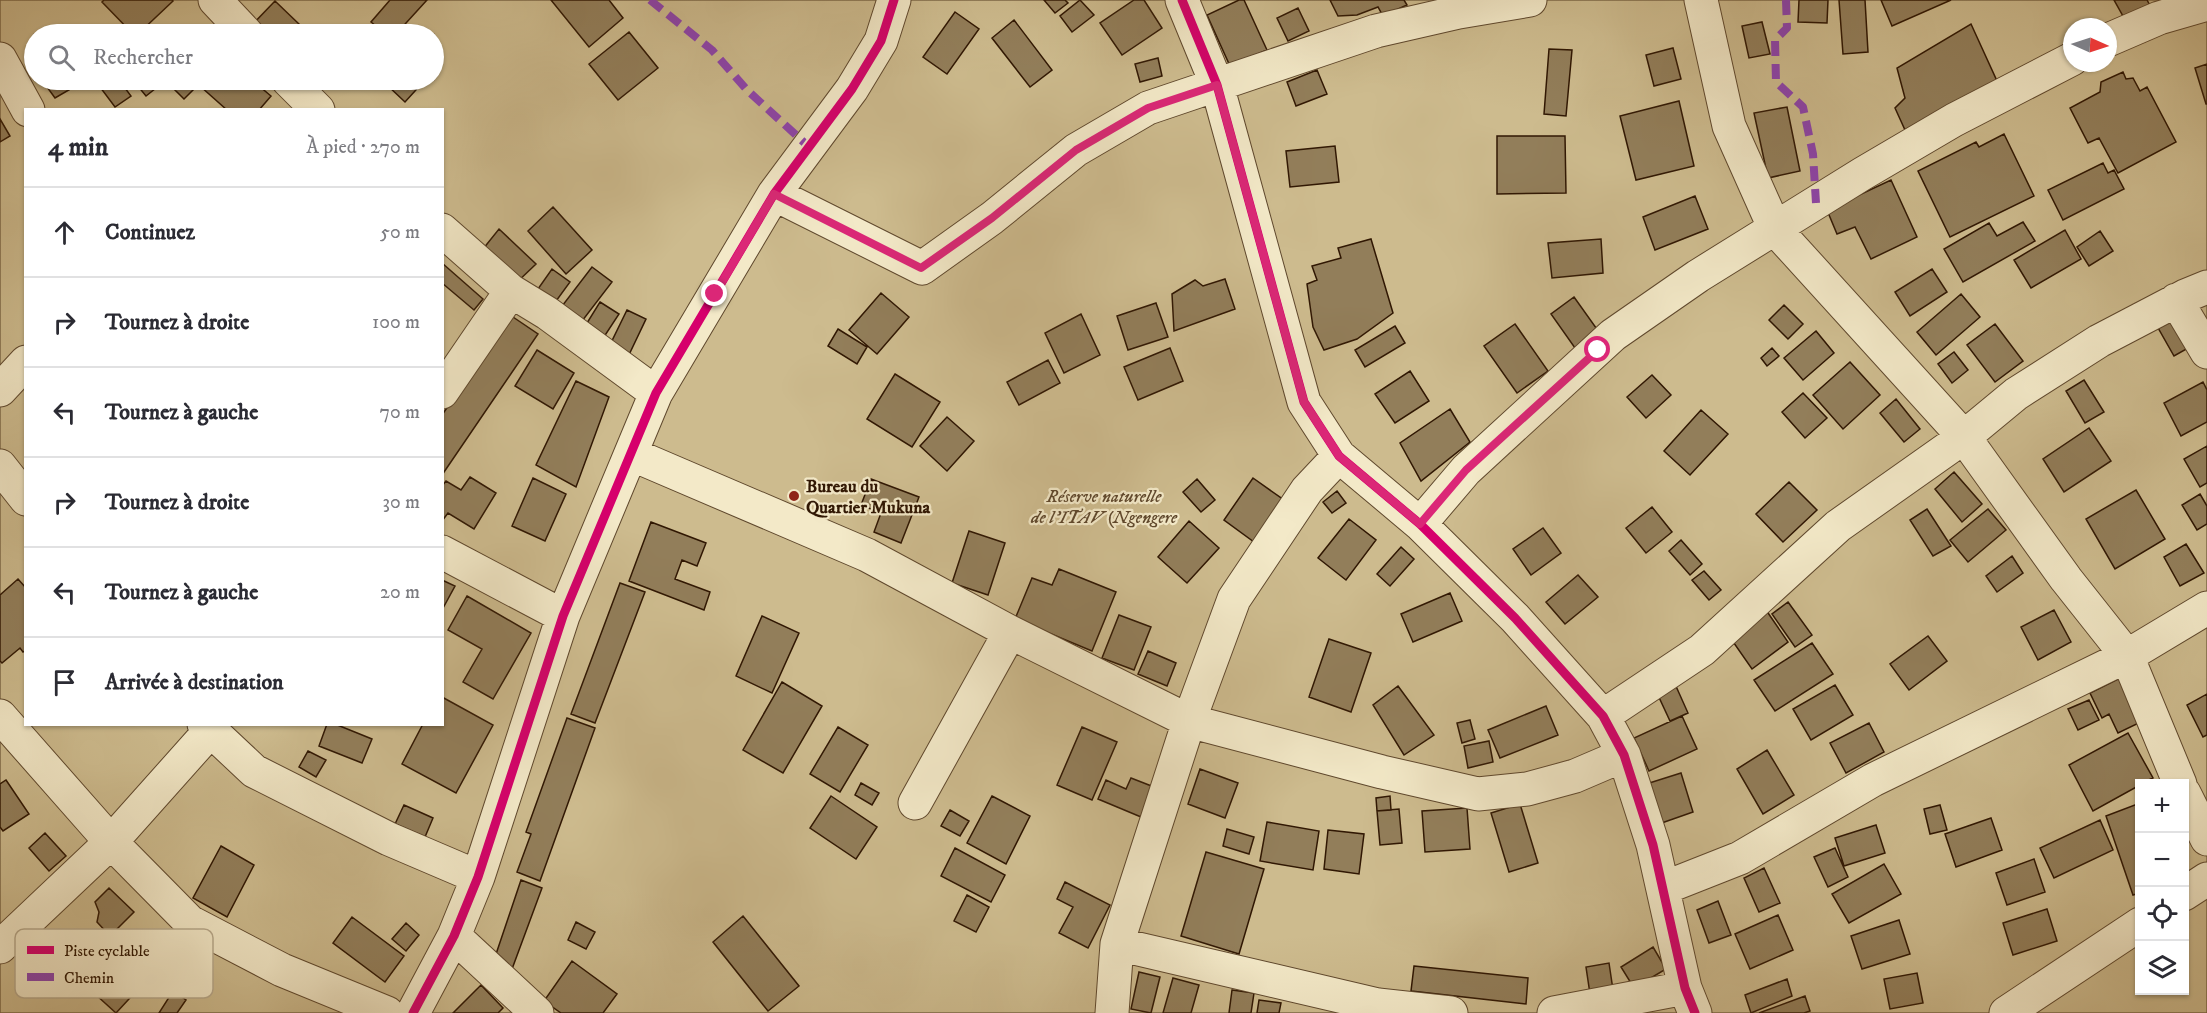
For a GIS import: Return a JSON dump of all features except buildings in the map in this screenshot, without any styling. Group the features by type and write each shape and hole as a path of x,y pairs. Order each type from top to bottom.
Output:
{"street":[{"path":"215,0 238,24"},
{"path":"413,1013 453,936 478,877 563,616 656,393 774,194 858,80 881,41 894,0"},
{"path":"1182,0 1217,85 1304,402 1339,456 1420,524 1515,618 1603,716 1624,755 1653,845 1690,1001 1554,1013"},
{"path":"774,194 921,268 992,218 1076,150 1148,108 1376,31 1459,12 1530,0"},
{"path":"1701,0 1729,126 1775,229 1964,437 2066,579 2127,656 2178,779"},
{"path":"2117,36 2159,18 2207,4"},
{"path":"0,59 27,108"},
{"path":"1420,524 1466,470 1613,335 1698,276 1862,174 1954,120 2063,64"},
{"path":"298,90 316,108"},
{"path":"444,232 511,291 547,314 656,393"},
{"path":"1603,716 1702,650 1838,526 1964,437 2025,388 2099,341 2176,300 2207,287"},
{"path":"444,389 511,291"},
{"path":"2176,300 2207,352"},
{"path":"0,390 24,364"},
{"path":"631,454 867,555 1010,632 1189,721 1382,772 1478,794 1527,789 1575,776 1624,755"},
{"path":"1112,1013 1118,944 1189,721 1234,599 1307,490 1339,456"},
{"path":"0,466 24,496"},
{"path":"444,553 563,616"},
{"path":"1664,888 1740,858 1873,780 2127,656 2207,608"},
{"path":"915,803 1010,632"},
{"path":"0,716 111,842 190,922 204,929"},
{"path":"19,929 111,842 207,728 254,771 389,839 478,877"},
{"path":"2189,803 2207,839"},
{"path":"2189,891 2207,879"},
{"path":"2006,1013 2135,927"},
{"path":"0,947 15,933"},
{"path":"213,934 282,969 387,1013"},
{"path":"453,936 537,1013"},
{"path":"1118,944 1378,1005 1452,1013"}],"green space":[{"name":"Réserve naturelle de l'ITAV (Ngengere","path":"0,0 2207,0 2207,1013 0,1013"}],"marked path":[{"path":"650,0 712,50 747,90 809,147"},
{"path":"1786,0 1787,28 1775,40 1776,82 1803,107 1813,154 1816,203"}],"cycle path":[{"path":"413,1013 454,936 478,877 563,616 656,393 774,194 852,89 881,41 894,0"},
{"path":"1182,0 1217,85 1304,402 1339,456 1420,524 1515,618 1603,716 1624,755 1653,845 1685,988 1695,1013"}],"place":[{"name":"Bureau du Quartier Mukuna","path":"794,496"}],"route":[{"path":"715,294 774,194 921,268 992,218 1076,150 1148,108 1217,85 1304,402 1339,456 1420,524 1466,470 1598,350"}]}
